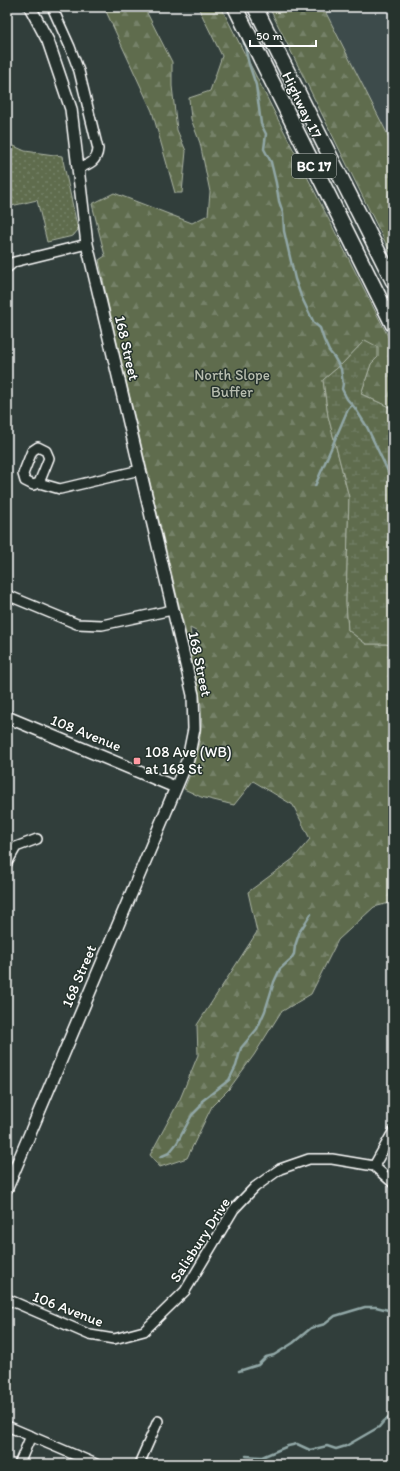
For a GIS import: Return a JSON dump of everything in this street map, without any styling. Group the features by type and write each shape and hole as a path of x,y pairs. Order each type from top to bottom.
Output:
{"highway":[{"name":"Highway 17","path":"235,7 393,325"},
{"name":"Highway 17","path":"255,7 393,281"}],"street":[{"name":"168 Street","path":"7,1188 188,759 194,730 193,695 88,244 71,109 48,41 30,7"},
{"path":"52,7 79,71 98,149 98,154 93,162 79,168"},
{"path":"7,268 14,262 88,244"},
{"path":"39,483 60,489 140,470"},
{"path":"7,595 77,624 102,625 172,610"},
{"name":"108 Avenue","path":"7,717 175,787"},
{"path":"7,862 16,847 37,839"},
{"path":"393,1132 374,1166 393,1183"},
{"name":"Salisbury Drive","path":"144,1331 185,1291 234,1210 256,1187 280,1169 309,1159 332,1159 374,1166"},
{"name":"106 Avenue","path":"7,1299 90,1335 114,1339 144,1331"},
{"path":"139,1464 158,1421"},
{"path":"7,1426 96,1464"},
{"path":"19,1464 31,1436"}],"shaded area":[{"path":"323,7 393,7 393,145"}],"green space":[{"path":"104,7 144,7 172,62 172,86 177,130 186,151 182,193 175,193 152,111"},
{"name":"North Slope Buffer","path":"198,7 221,7 393,346 393,409 361,394 371,364 365,340 342,364 323,380 328,416 349,497 346,602 348,630 366,644 386,644 393,646 393,902 374,907 338,940 311,994 281,1012 254,1055 229,1089 212,1106 187,1158 160,1167 150,1155 180,1099 198,1055 197,1025 257,932 248,892 293,859 310,839 293,805 253,781 234,805 201,797 184,789 198,748 202,716 200,698 190,653 196,647 198,632 190,628 191,636 188,643 99,260 105,256 92,204 114,193 192,223 208,215 210,192 200,143 191,119 189,98 210,91 222,56"},
{"path":"269,7 323,7 393,145 393,258"},
{"path":"7,143 25,151 62,156 78,230 73,236 47,242 37,200 7,207"},
{"path":"365,340 378,347 378,357 371,364 361,394 393,409 393,646 386,644 366,644 348,630 346,602 349,497 328,416 323,380 342,364"}],"waterway":[{"path":"243,39 256,85 261,124 266,134 264,149 271,162 283,213 284,231 295,279 301,296 314,323 320,328 329,351 341,369 343,384 342,389 347,399 355,408 367,427 393,482"},
{"path":"315,486 348,409 352,405"},
{"path":"160,1157 169,1153 177,1143 192,1115 200,1107 202,1101 229,1080 236,1066 241,1048 257,1029 280,969 291,959 294,954 300,931 311,914"},
{"path":"239,1371 258,1365 266,1357 274,1355 293,1343 311,1328 325,1324 335,1316 365,1307 376,1307 388,1310 393,1304"},
{"path":"246,1456 262,1457 288,1446 297,1444 310,1450 327,1446 336,1449 346,1446 379,1427 384,1421 393,1415"}],"place":[{"name":"108 Ave (WB) at 168 St","path":"137,761"}]}
